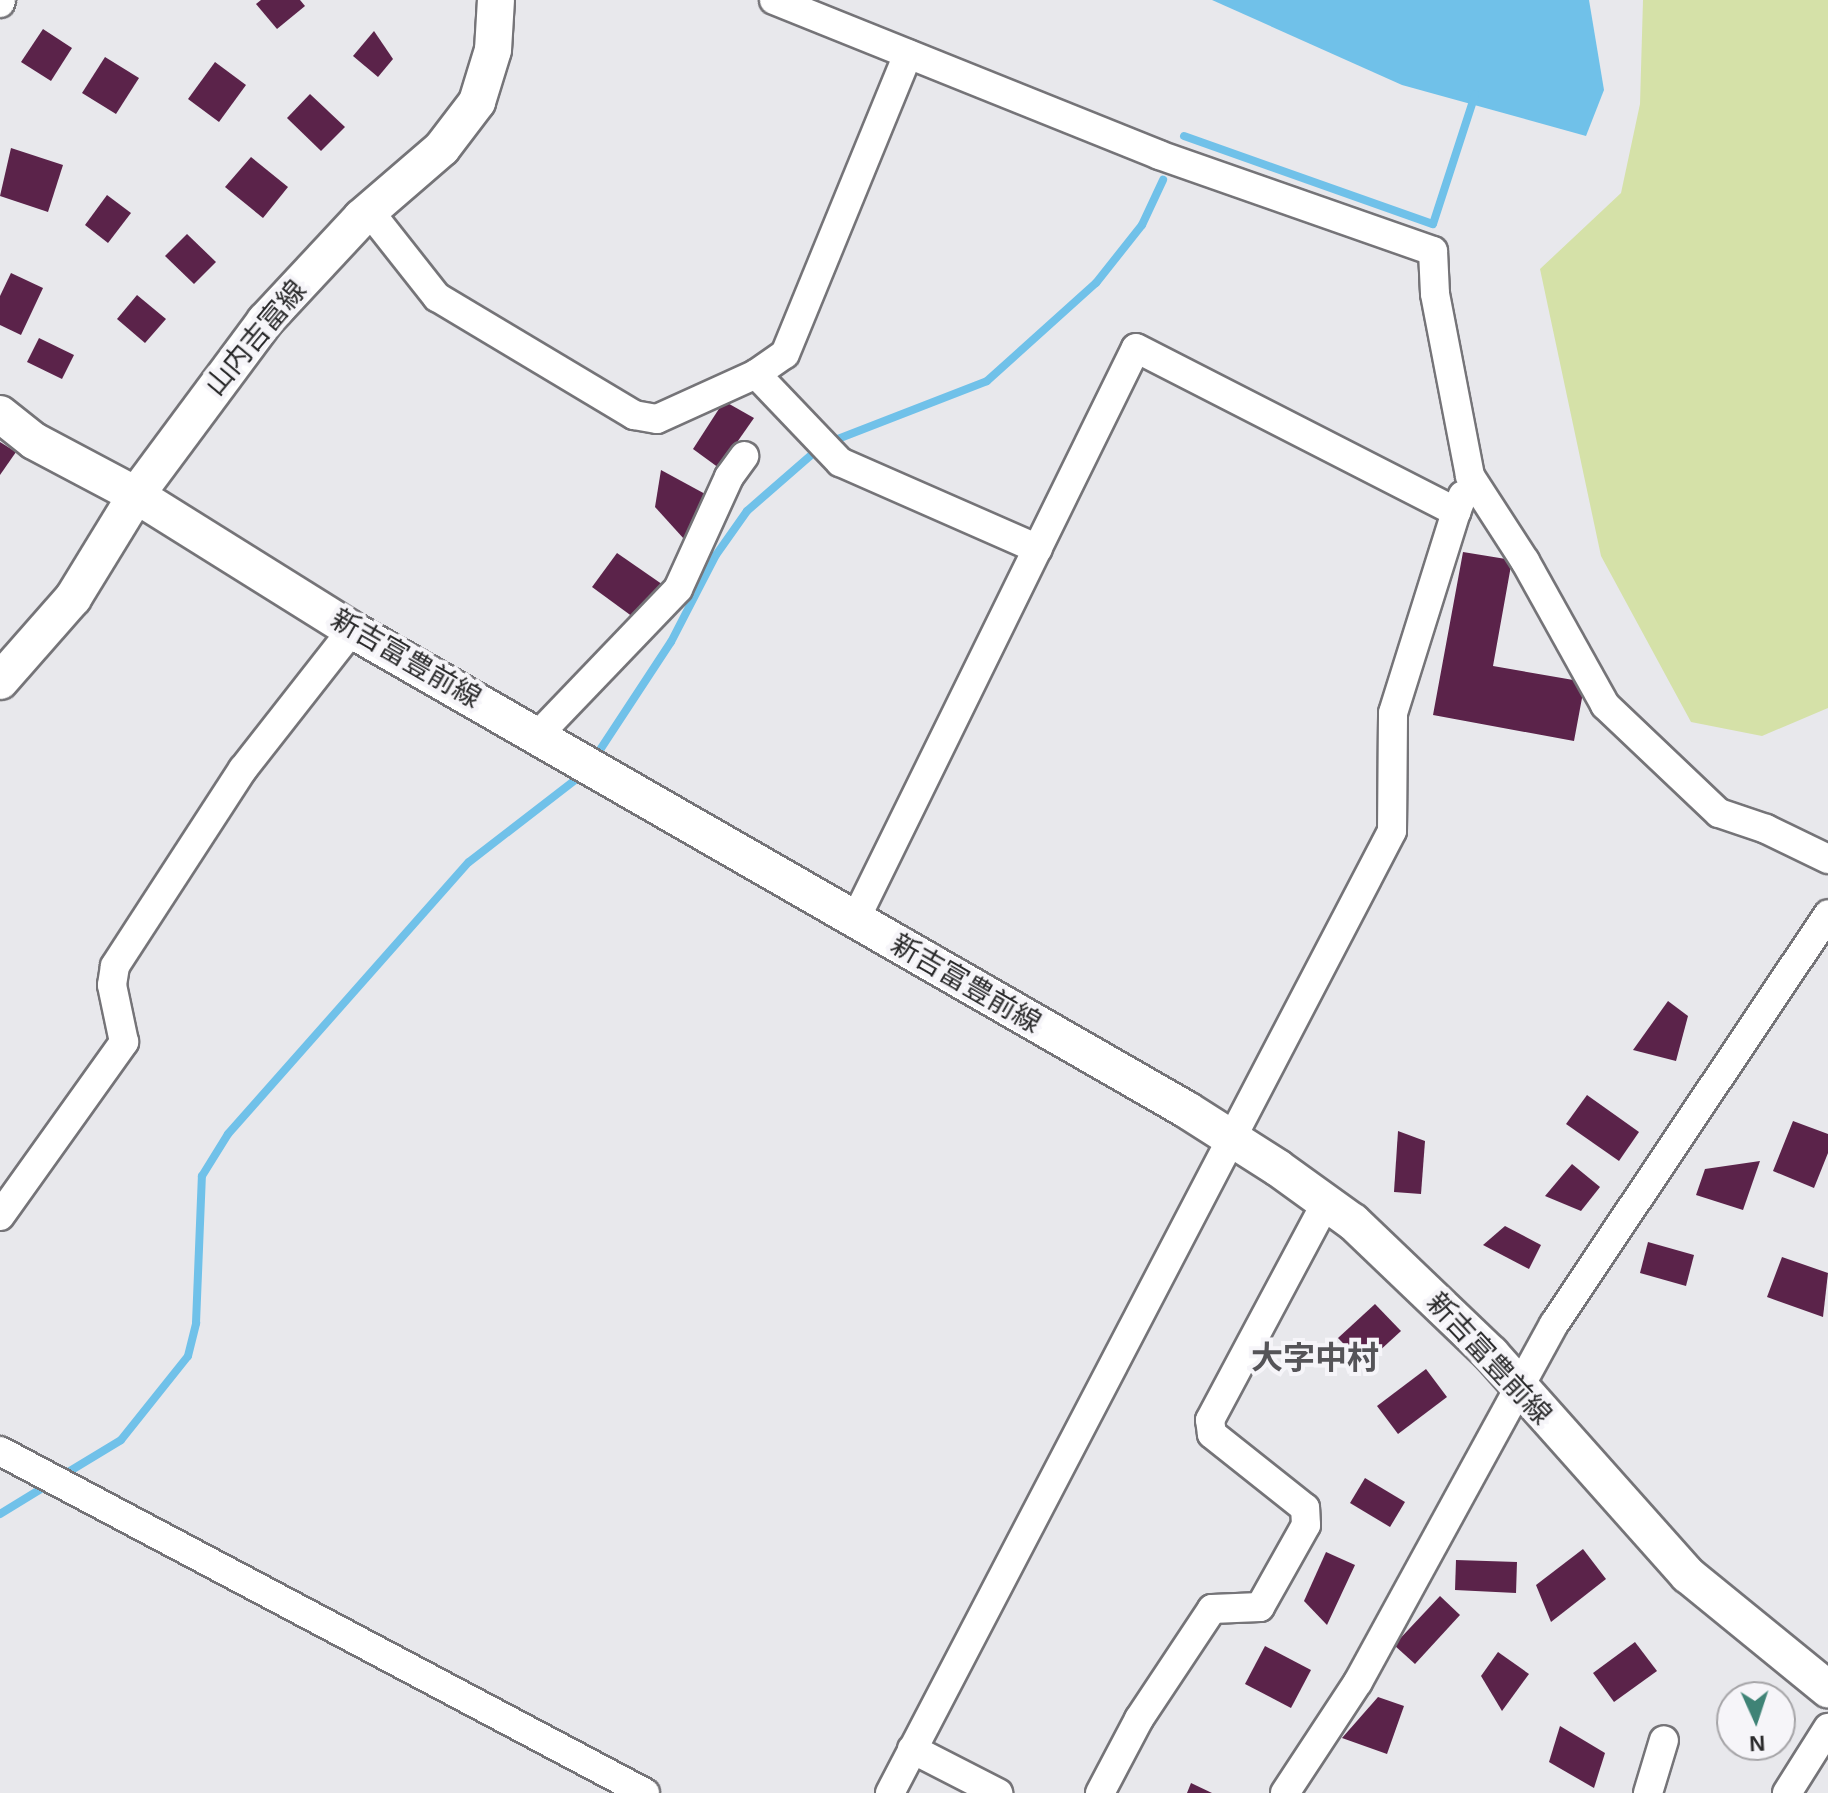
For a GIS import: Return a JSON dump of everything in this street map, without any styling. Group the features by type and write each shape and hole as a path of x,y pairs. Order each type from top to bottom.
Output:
{"main road":[{"name":"山内吉富線","path":"0,681 73,598 136,495 265,321 369,211 442,148 477,102 493,50 496,0"},
{"name":"新吉富豊前線","path":"0,414 34,441 136,495 352,630 538,735 1231,1140 1326,1203 1353,1222 1491,1354 1688,1575 1828,1689"}],"street":[{"path":"774,0 1159,155 1433,251 1435,294 1470,476 1533,573 1605,705 1719,813 1828,859"},
{"path":"369,211 437,297 634,415 657,419 756,374 785,354 908,54"},
{"path":"855,920 1136,348 1456,512"},
{"path":"756,374 840,462 1038,549"},
{"path":"538,735 678,589 729,477 744,456"},
{"path":"890,1793 1392,831 1393,713 1470,476"},
{"path":"0,1216 124,1042 112,985 115,966 243,769 352,630"},
{"path":"1285,1793 1358,1682 1554,1324 1634,1198 1828,914"},
{"path":"1100,1793 1139,1719 1212,1609 1260,1607 1306,1525 1305,1508 1212,1434 1210,1420 1326,1203"},
{"path":"0,1451 645,1793"},
{"path":"1787,1793 1828,1728"},
{"path":"1648,1793 1664,1740"},
{"path":"912,1749 998,1793"}],"green space":[{"path":"1643,0 1828,0 1828,708 1762,736 1691,722 1601,556 1540,269 1621,193 1640,104"}],"water":[{"path":"1212,0 1589,0 1604,90 1586,136 1402,85"}],"building":[{"path":"261,0 300,0 305,6 277,29 256,4"},
{"path":"43,29 72,48 51,81 21,62"},
{"path":"374,31 393,59 378,77 353,56"},
{"path":"105,57 139,78 116,114 82,93"},
{"path":"215,62 246,85 219,122 188,99"},
{"path":"310,94 345,127 321,151 287,118"},
{"path":"11,148 63,165 48,212 0,196"},
{"path":"251,157 288,187 263,218 225,187"},
{"path":"107,195 131,213 108,243 85,225"},
{"path":"187,234 216,262 194,284 165,256"},
{"path":"11,273 43,288 21,335 0,325 0,296"},
{"path":"137,295 166,319 145,343 117,319"},
{"path":"39,338 74,355 62,379 27,362"},
{"path":"724,401 754,418 719,468 693,449"},
{"path":"0,442 16,452 0,475"},
{"path":"661,470 707,495 684,539 655,507"},
{"path":"1463,552 1512,560 1493,666 1585,682 1574,741 1433,715"},
{"path":"617,553 669,589 633,617 592,587"},
{"path":"1668,1001 1688,1016 1676,1061 1633,1050"},
{"path":"1587,1095 1639,1132 1619,1161 1566,1124"},
{"path":"1793,1121 1828,1134 1828,1153 1814,1188 1773,1171"},
{"path":"1398,1131 1425,1141 1421,1194 1394,1192"},
{"path":"1760,1161 1743,1210 1696,1195 1705,1169"},
{"path":"1572,1164 1600,1187 1581,1211 1545,1196"},
{"path":"1505,1226 1541,1245 1529,1269 1483,1245"},
{"path":"1648,1242 1694,1255 1686,1286 1640,1273"},
{"path":"1782,1257 1828,1273 1823,1317 1767,1297"},
{"path":"1375,1304 1401,1331 1364,1365 1338,1338"},
{"path":"1426,1369 1447,1397 1398,1434 1377,1406"},
{"path":"1365,1478 1405,1502 1390,1527 1350,1503"},
{"path":"1583,1549 1606,1579 1551,1622 1536,1585"},
{"path":"1326,1552 1355,1565 1327,1625 1304,1601"},
{"path":"1456,1560 1517,1562 1516,1593 1455,1590"},
{"path":"1440,1596 1460,1615 1415,1664 1394,1645"},
{"path":"1635,1642 1657,1671 1614,1702 1593,1673"},
{"path":"1265,1646 1311,1670 1291,1708 1245,1684"},
{"path":"1498,1652 1529,1674 1502,1711 1481,1676"},
{"path":"1378,1697 1404,1706 1387,1754 1342,1738"},
{"path":"1560,1726 1605,1753 1594,1788 1549,1762"},
{"path":"1191,1783 1212,1793 1187,1793"}],"waterway":[{"path":"1184,136 1433,224 1475,95"},
{"path":"830,442 987,381 1096,283 1142,225 1163,180"},
{"path":"594,759 671,642 716,555 747,511 818,449"},
{"path":"60,1477 121,1440 188,1356 196,1323 202,1176 228,1134 469,862 584,773"},
{"path":"0,1514 49,1484"}],"district":[{"name":"大字中村","path":"1315,1358"}]}
